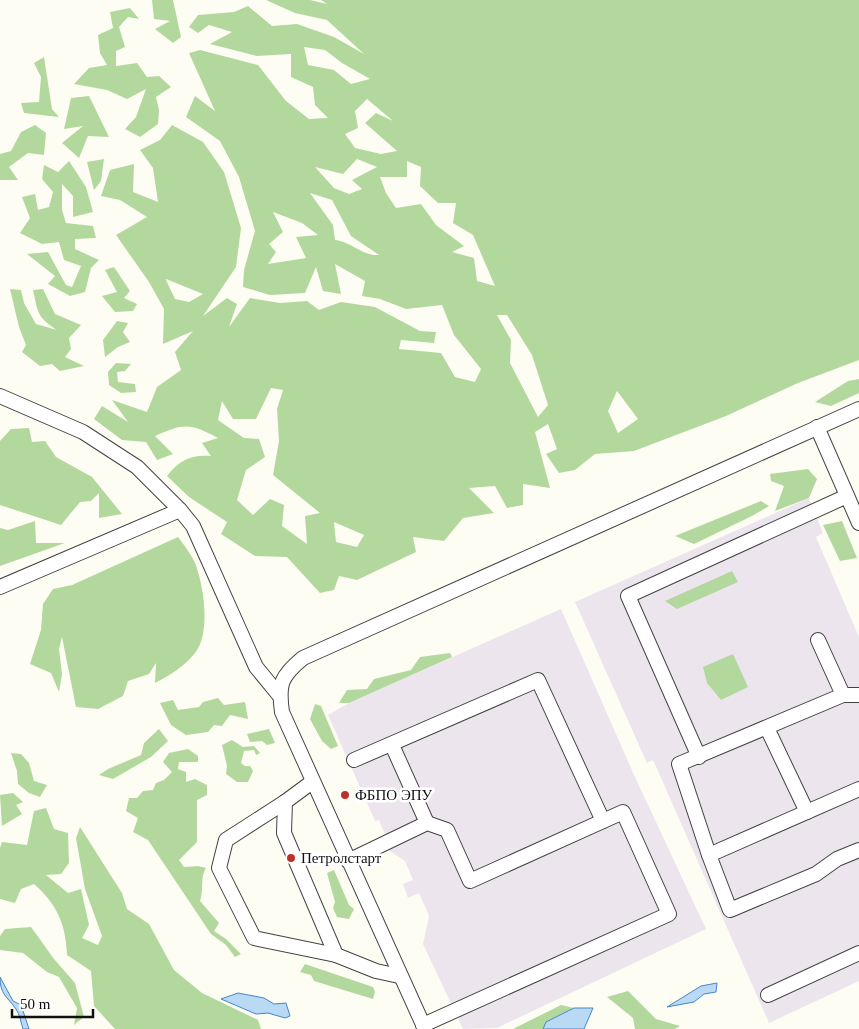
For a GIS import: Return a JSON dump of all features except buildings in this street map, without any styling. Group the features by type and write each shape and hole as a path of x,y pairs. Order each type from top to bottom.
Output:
{"street":[{"path":"0,396 82,432 137,467 180,510 193,526 256,667 279,695"},
{"path":"348,862 427,823 447,830 470,881 623,812 669,914 424,1027 399,976 312,782 282,712 279,695 281,681 289,670 302,658 859,409"},
{"path":"817,427 858,518"},
{"path":"699,757 628,596 847,496"},
{"path":"0,587 180,510"},
{"path":"818,640 842,695"},
{"path":"354,760 538,680 603,821"},
{"path":"859,695 842,695 679,764 709,855 730,910 816,874 837,859 859,850"},
{"path":"767,728 807,812"},
{"path":"392,745 427,823"},
{"path":"312,782 226,840 219,868 254,938 336,955 376,970 399,976"},
{"path":"709,855 859,789"},
{"path":"285,802 284,833 336,955"},
{"path":"768,995 859,953"}],"shaded area":[{"path":"809,498 823,533 816,537 859,637 859,981 769,1023 653,760 647,763 575,602"},
{"path":"561,609 635,777 706,929 497,1028 463,1029 423,944 429,916 419,893 408,898 403,884 413,880 405,861 388,850 384,844 385,834 379,820 375,821 328,715 349,703"}],"green space":[{"path":"152,0 173,0 181,37 173,43 155,29 170,21 154,19"},
{"path":"266,0 310,0 327,4 321,0 859,0 859,360 798,383 726,416 634,451 595,454 575,470 559,473 546,454 557,449 548,424 535,432 550,488 523,484 523,505 507,508 495,486 469,488 494,513 463,518 444,541 413,537 416,552 357,580 339,576 334,590 320,593 287,557 255,556 221,534 227,522 189,497 167,476 186,459 198,456 211,456 202,443 218,438 193,427 187,426 173,429 155,436 173,454 157,460 146,442 122,440 94,419 102,406 128,422 112,400 147,412 157,387 181,370 175,352 193,331 163,344 164,309 149,282 116,235 147,217 120,200 101,196 110,170 134,164 133,192 158,202 153,168 140,150 160,140 172,125 203,142 224,172 241,228 236,267 203,316 227,298 237,304 229,327 250,298 280,303 307,301 319,310 341,302 375,307 420,331 436,332 434,343 401,340 399,349 441,353 455,377 475,382 481,369 454,335 442,305 406,309 380,299 362,296 365,281 335,264 341,294 323,291 316,267 305,293 270,295 243,287 244,270 255,231 239,177 220,141 186,117 195,96 215,111 189,53 200,50 258,65 286,101 309,119 328,118 315,105 313,87 291,77 291,54 257,56 210,44 232,32 209,25 198,33 189,27 198,15 234,12 248,6 272,26 297,24 334,37 364,54 327,20 295,13","holes":["304,47 325,50 342,63 370,79 351,84 334,70 308,65","367,99 393,121 376,113 365,123 397,151 381,154 355,148 345,134 358,128 355,111","357,159 377,167 352,180 362,189 349,194 334,188 315,167 343,174","407,161 421,167 420,186 438,203 456,203 453,223 473,235 495,286 477,281 474,258 452,252 464,246 436,225 421,204 396,208 386,193 380,177 407,177","310,193 332,200 351,236 379,255 367,253 347,243 335,240 333,225","273,212 302,223 318,235 296,237 306,258 268,264 276,252 269,244 283,232","166,279 203,294 189,302 175,299","497,315 507,315 532,355 548,405 538,417 510,363 511,340","271,388 283,390 277,409 279,441 273,475 320,513 305,516 307,544 282,526 284,505 270,499 253,515 237,500 246,470 265,457 259,439 244,438 218,420 222,401 233,419 256,419","617,391 638,419 618,433 608,411","334,522 364,535 357,547 336,542"]},
{"path":"130,8 139,19 128,17 119,27 125,47 116,51 116,66 137,63 147,77 159,76 171,87 156,97 159,110 158,124 140,137 125,129 136,117 146,89 127,99 107,90 74,84 89,68 107,65 100,53 98,35 113,28 110,12"},
{"path":"44,57 52,109 59,117 24,113 21,103 39,102 41,77 34,63"},
{"path":"89,96 109,137 88,136 79,158 62,143 83,126 64,129 71,98"},
{"path":"35,125 46,133 44,155 28,153 9,167 18,180 0,180 0,154 11,151 21,132"},
{"path":"104,159 101,181 94,190 87,162"},
{"path":"69,161 86,187 93,212 73,217 73,196 62,184 62,210 66,223 93,226 96,238 75,239 75,249 99,260 91,268 85,292 70,296 48,284 55,276 27,254 48,252 66,285 72,287 81,266 64,260 59,242 42,244 20,233 30,218 22,197 35,194 38,210 49,207 53,192 42,179 44,165 58,172"},
{"path":"114,267 130,291 124,298 137,304 133,311 115,312 102,296 117,292 105,270"},
{"path":"10,289 21,290 24,303 36,324 57,330 39,314 33,290 43,289 55,314 81,325 69,338 71,349 65,357 84,366 60,371 52,364 40,366 22,352 26,345 19,327"},
{"path":"117,321 128,323 123,332 130,342 118,347 105,357 103,340"},
{"path":"116,363 131,364 125,371 117,372 118,382 135,384 136,392 121,393 109,385 108,372"},
{"path":"859,379 859,393 831,406 815,402 848,381"},
{"path":"29,428 32,442 45,441 56,457 92,477 122,514 99,518 99,493 91,501 80,502 61,525 0,505 0,441 11,429"},
{"path":"808,469 817,479 809,498 775,511 784,486 771,481 770,474"},
{"path":"761,501 769,506 694,544 675,536"},
{"path":"35,521 36,543 65,543 0,566 0,528 8,530"},
{"path":"842,521 857,558 840,561 823,525"},
{"path":"178,537 195,563 201,584 204,622 200,645 191,658 181,667 155,683 156,663 149,674 128,681 123,696 98,709 76,707 62,637 59,649 62,674 59,692 51,673 30,664 41,630 43,604 53,589 72,585"},
{"path":"732,571 738,582 677,609 665,601"},
{"path":"450,653 452,657 349,703 339,703 347,690 367,689 374,679 411,670 420,657"},
{"path":"733,654 748,687 721,700 707,683 703,667"},
{"path":"218,698 224,705 245,702 248,719 230,715 222,726 214,725 208,732 186,735 171,725 160,703 173,700 178,710 199,707 203,702"},
{"path":"315,704 321,706 338,746 331,749 322,741 310,719"},
{"path":"159,729 168,741 151,757 113,779 99,775 108,769 141,755 144,743"},
{"path":"269,729 275,743 267,745 262,741 250,742 247,734"},
{"path":"232,740 243,747 254,746 260,753 256,755 254,750 244,751 241,763 245,766 250,766 253,771 248,782 237,782 226,774 227,766 222,745"},
{"path":"188,749 198,756 198,762 179,762 178,769 186,772 186,782 195,779 207,785 207,795 197,800 197,842 179,860 184,867 198,866 206,868 203,875 200,901 219,923 214,931 226,939 241,954 235,957 226,945 211,934 148,840 133,832 138,818 126,811 129,798 137,798 143,791 153,790 156,783 164,780 172,772 163,762 169,753"},
{"path":"11,753 21,754 29,763 34,781 47,785 40,797 29,793 18,784 17,771"},
{"path":"13,793 23,802 16,805 22,814 2,826 0,795"},
{"path":"46,808 54,829 68,833 69,863 61,874 46,875 68,893 81,889 89,925 82,938 98,945 102,936 85,889 76,838 80,827 122,893 127,909 149,924 174,970 202,993 258,1020 261,1029 115,1029 94,1006 91,971 67,955 65,934 59,916 49,899 34,884 21,889 15,903 0,899 0,848 2,842 27,845 34,811"},
{"path":"334,870 349,905 354,909 349,919 337,917 333,908 335,902 327,873"},
{"path":"31,927 54,959 75,983 84,1017 74,1025 77,1008 59,977 47,972 23,953 0,950 0,936 5,929"},
{"path":"305,964 373,987 375,992 373,999 314,981 311,975 300,972"},
{"path":"628,991 656,1019 680,1026 675,1029 635,1029 633,1018 607,997"},
{"path":"561,1005 574,1008 546,1022 543,1029 513,1029"}],"water":[{"path":"0,977 13,1001 21,1005 29,1029 23,1029 17,1011 1,988"},
{"path":"717,983 716,992 704,994 694,1002 667,1007 701,986"},
{"path":"238,993 264,998 274,1004 286,1003 290,1016 285,1018 268,1013 256,1014 221,999"},
{"path":"574,1008 593,1008 584,1029 543,1029 546,1022"}],"place":[{"name":"ФБПО ЭПУ","path":"345,795"},
{"name":"Петролстарт","path":"291,858"}]}
